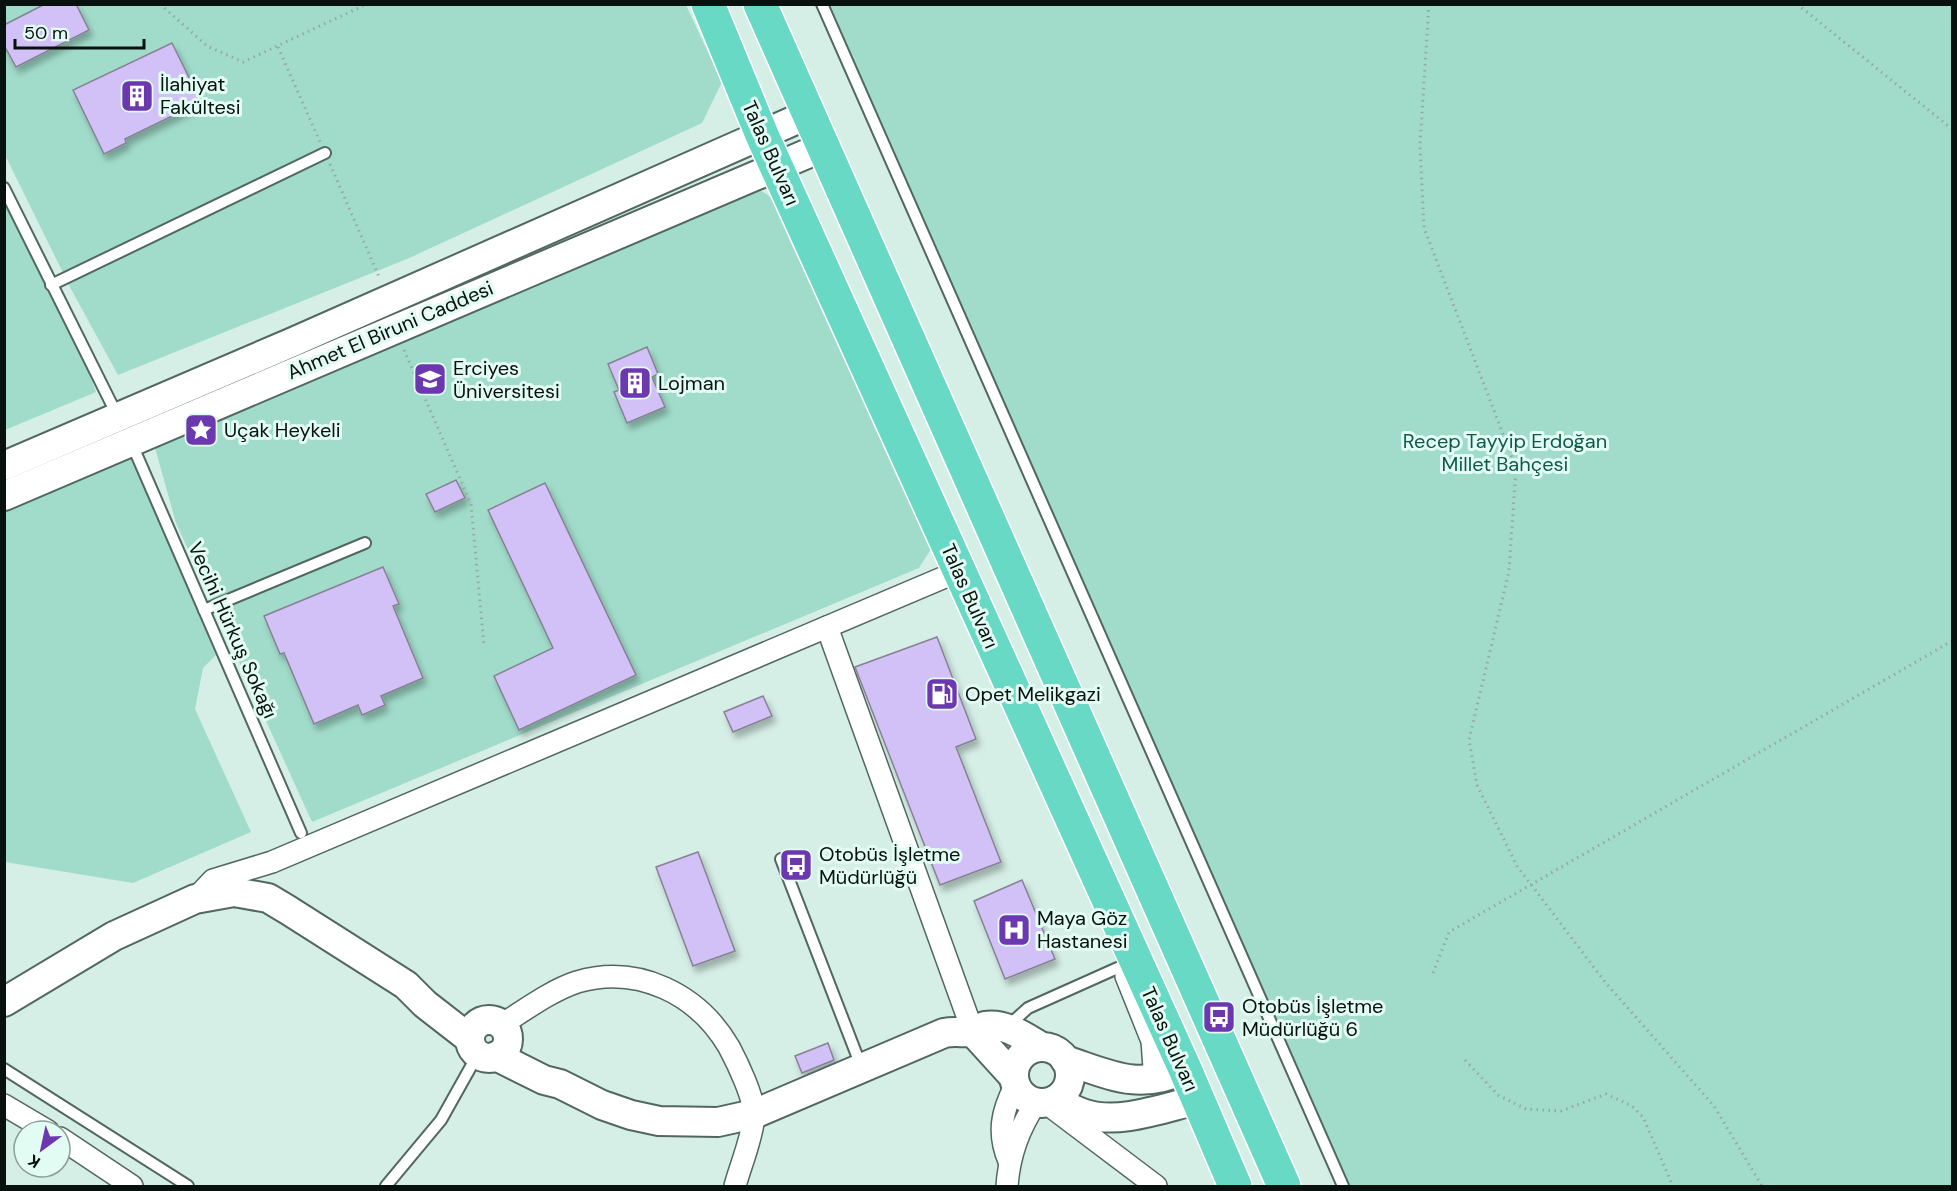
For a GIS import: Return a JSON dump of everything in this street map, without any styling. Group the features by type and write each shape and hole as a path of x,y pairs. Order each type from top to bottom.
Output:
{"main road":[{"name":"Talas Bulvarı","path":"708,4 776,167 1185,1069 1235,1186"},
{"path":"759,4 1284,1186"},
{"path":"780,4 1303,1186"}],"street":[{"name":"Ahmet El Biruni Caddesi","path":"4,496 125,430 225,386 389,300 809,114"},
{"name":"Ahmet El Biruni Caddesi","path":"225,386 394,328 823,147"},
{"name":"Ahmet El Biruni Caddesi","path":"4,466 125,430"},
{"path":"195,899 213,880 283,857 959,571"},
{"path":"827,627 973,1032 1033,1094 1156,1186"},
{"path":"1073,825 1122,966 1152,1041 1155,1081"},
{"path":"4,1002 114,936 195,899 234,892 268,898 406,985 433,994 489,1039 549,1071 560,1084 602,1105 659,1121 718,1122 754,1114 944,1033 957,1030 973,1032 983,1026 1006,1028 1054,1054 1070,1078 1068,1087 1033,1094"},
{"path":"489,1039 558,990 575,983 612,977 651,982 680,996 696,1006 721,1033 742,1073 754,1114 735,1186"},
{"path":"1007,1186 1009,1161 1017,1149 1033,1094 1019,1059 1033,1049 1054,1054 1123,1080 1155,1081 1185,1069"},
{"path":"1033,1094 1086,1114 1119,1116 1197,1100"},
{"path":"4,1105 28,1119"},
{"path":"1119,1116 1119,1157"},
{"path":"72,1146 132,1186"}],"lane":[{"path":"822,4 1343,1186"},
{"path":"51,285 325,153"},
{"name":"Vecihi Hürkuş Sokağı","path":"4,188 125,430 301,832"},
{"path":"204,610 365,543"},
{"path":"781,859 862,1069"},
{"path":"1006,1028 1028,1008 1122,966"},
{"path":"386,1186 441,1120 489,1039"},
{"path":"4,1069 188,1186"}],"path":[{"path":"160,4 196,39 243,62 367,4"},
{"path":"1429,4 1420,145 1424,228 1516,468 1509,571 1469,740 1477,785 1517,866 1605,982 1714,1106 1762,1186"},
{"path":"1797,4 1953,129"},
{"path":"278,47 389,300"},
{"path":"394,328 471,504 484,645"},
{"path":"1433,973 1449,932 1953,640"},
{"path":"1465,1060 1498,1095 1526,1109 1561,1111 1606,1094 1632,1106 1643,1117 1673,1186"}],"green space":[{"path":"5,5 686,5 722,82 702,123 407,259 118,375 71,289 5,155"},
{"name":"Recep Tayyip Erdoğan Millet Bahçesi","path":"815,5 1952,5 1952,1186 1337,1186"},
{"path":"751,185 768,195 781,209 931,549 919,568 312,822 176,523 152,437"},
{"path":"4,196 76,339 96,392 5,430"},
{"path":"109,446 131,457 216,655 203,668 195,709 251,832 133,883 5,862 4,490"}],"building":[{"path":"45,4 76,4 89,30 16,67 4,45 4,25"},
{"name":"İlahiyat Fakültesi","path":"172,43 201,102 125,139 126,143 104,154 73,90"},
{"name":"Lojman","path":"647,347 658,374 652,377 665,407 627,423 614,392 619,390 608,364"},
{"path":"456,480 465,498 435,512 426,494"},
{"path":"545,483 636,675 519,730 494,676 553,648 488,510"},
{"path":"383,567 399,604 393,606 423,678 381,696 385,705 362,715 358,705 314,724 284,653 280,654 264,616"},
{"path":"937,637 976,739 956,747 1001,862 940,885 855,667"},
{"path":"763,696 772,716 733,732 724,712"},
{"path":"698,852 735,951 693,966 656,867"},
{"name":"Maya Göz Hastanesi","path":"1022,880 1055,959 1005,979 974,901"},
{"path":"828,1043 834,1060 802,1073 795,1056"}],"place":[{"name":"İlahiyat Fakültesi","path":"137,96"},
{"name":"Erciyes Üniversitesi","path":"430,379"},
{"name":"Lojman","path":"635,383"},
{"name":"Uçak Heykeli","path":"201,430"},
{"name":"Opet Melikgazi","path":"942,694"},
{"name":"Otobüs İşletme Müdürlüğü","path":"796,865"},
{"name":"Maya Göz Hastanesi","path":"1014,930"},
{"name":"Otobüs İşletme Müdürlüğü 6","path":"1219,1017"}]}
